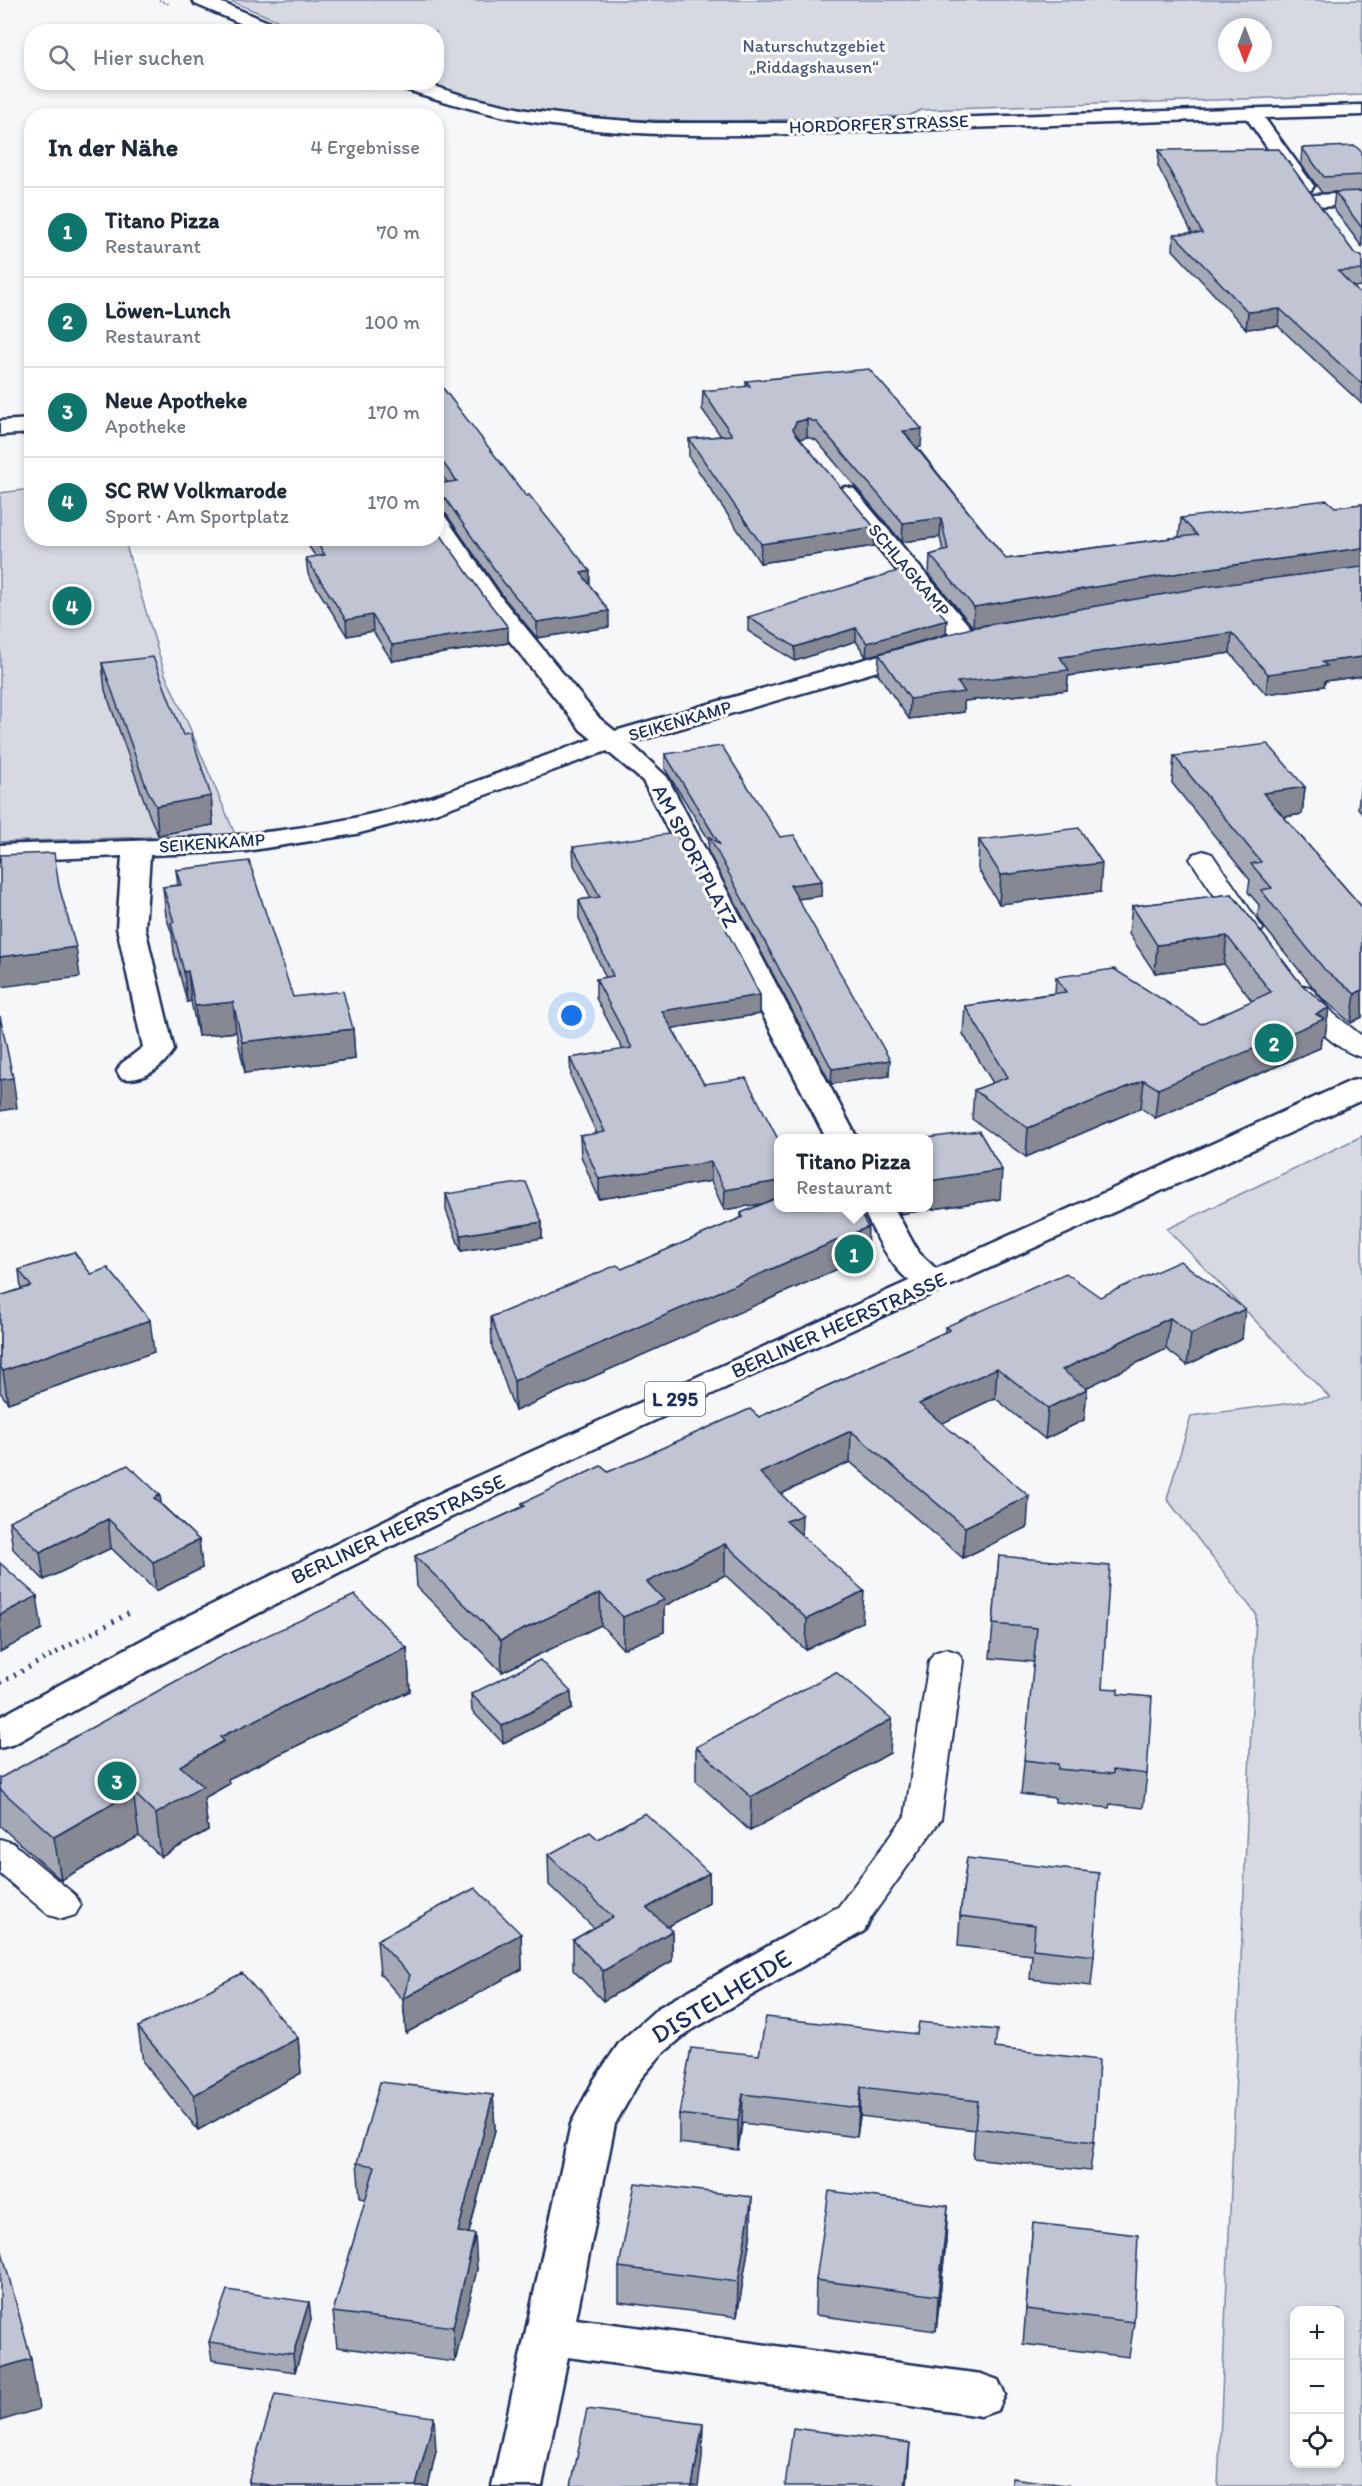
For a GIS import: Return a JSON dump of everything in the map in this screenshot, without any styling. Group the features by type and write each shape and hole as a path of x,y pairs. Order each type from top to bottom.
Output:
{"street":[{"path":"201,0 258,24"},
{"name":"HORDORFER STRASSE","path":"425,90 455,100 524,115 649,127 827,126 1362,110"},
{"path":"1252,113 1328,219"},
{"path":"1314,201 1362,199"},
{"path":"0,428 24,426"},
{"name":"SCHLAGKAMP","path":"829,474 977,636"},
{"name":"AM SPORTPLATZ","path":"444,532 494,605 590,724 613,740 654,777 840,1134"},
{"name":"SEIKENKAMP","path":"0,853 246,843 356,826 425,807 613,740 977,636"},
{"path":"132,1071 159,1050 131,928 137,848"},
{"name":"BERLINER HEERSTRASSE","path":"0,1734 113,1670 263,1593 564,1449 1362,1088"},
{"path":"880,1212 904,1257 933,1282"},
{"name":"DISTELHEIDE","path":"517,2486 593,2124 611,2086 632,2055 649,2037 673,2020 849,1920"},
{"path":"550,2335 981,2395"}],"lane":[{"path":"1203,859 1274,961 1324,1020 1362,1049"},
{"path":"849,1920 923,1819 946,1661"},
{"path":"0,1854 62,1905"}],"green space":[{"name":"Naturschutzgebiet „Riddagshausen“","path":"228,0 1362,0 1362,95 921,110 908,116 790,120 603,118 542,111 484,100 444,88 444,24 286,24"},
{"path":"24,490 24,546 126,546 165,674 235,834 0,842 0,493"},
{"path":"1362,1136 1362,2486 1218,2486 1256,1614 1167,1499 1191,1416 1330,1398 1167,1229"}],"building":[{"path":"1355,146 1362,152 1362,175 1324,177 1302,148"},
{"path":"1279,149 1355,254 1362,256 1362,270 1338,271 1362,296 1362,384 1280,309 1248,312 1174,234 1202,233 1159,150"},
{"path":"1362,191 1362,228 1335,192"},
{"path":"869,369 922,429 903,431 1006,559 1197,535 1181,518 1327,500 1335,507 1362,504 1362,548 1204,569 974,607 930,555 948,550 941,518 903,523 816,422 807,419 796,422 793,429 796,434 874,527 761,544 689,439 732,435 703,391 750,386 746,381"},
{"path":"444,389 526,496 529,495 590,571 581,573 609,611 537,622 504,583 444,498 444,483 457,481 444,464"},
{"path":"444,539 508,627 392,645 372,615 346,620 306,558 325,555 319,546 444,546"},
{"path":"1362,567 1362,657 1322,662 1327,666 1268,674 1232,633 1060,657 1069,670 957,682 965,692 910,699 879,654 971,628 1205,587"},
{"path":"904,569 947,620 867,643 856,628 795,647 748,617"},
{"path":"153,657 183,735 191,734 211,796 156,806 147,789 102,663"},
{"path":"1268,744 1305,787 1263,793 1362,907 1362,990 1355,994 1324,969 1261,890 1272,888 1251,864 1261,862 1174,756"},
{"path":"722,746 780,837 794,835 822,881 790,885 890,1060 832,1069 709,836 720,845 665,754"},
{"path":"1079,828 1102,863 1001,875 979,840"},
{"path":"676,833 760,995 662,1011 704,1084 746,1078 775,1134 774,1182 725,1190 711,1162 599,1179 580,1136 605,1132 570,1058 632,1048 596,979 613,976 579,900 600,897 573,847"},
{"path":"54,853 59,886 76,947 0,957 0,855"},
{"path":"249,861 293,997 343,991 353,1029 242,1042 233,1002 195,1006 188,971 184,972 171,923 174,922 163,887 181,885 176,870"},
{"path":"1232,894 1301,984 1329,1008 1316,1014 1324,1019 1158,1089 1144,1080 1028,1128 974,1090 1008,1077 965,1006 1066,992 1056,977 1114,969 1201,1024 1271,992 1227,936 1157,945 1132,906"},
{"path":"0,1016 13,1078 0,1080"},
{"path":"979,1131 1002,1170 933,1180 933,1137"},
{"path":"526,1182 542,1222 461,1235 446,1194"},
{"path":"774,1199 774,1212 859,1212 868,1227 514,1381 491,1317 617,1265 622,1269 743,1217 741,1213"},
{"path":"74,1252 91,1274 108,1268 150,1320 3,1371 0,1366 0,1296 31,1286 19,1270"},
{"path":"1180,1261 1245,1309 1191,1334 1170,1318 1062,1370 1087,1389 1048,1408 997,1368 919,1404 1029,1496 965,1527 851,1431 760,1473 802,1515 786,1521 864,1591 807,1619 725,1544 647,1582 664,1600 623,1617 600,1593 501,1640 415,1556 525,1506 522,1503 601,1466 608,1472 750,1409 759,1417 950,1330 945,1327 1066,1273 1100,1297"},
{"path":"128,1465 160,1495 154,1498 199,1540 153,1562 108,1519 40,1552 9,1521"},
{"path":"999,1556 1110,1566 1102,1688 1118,1689 1118,1694 1152,1697 1147,1774 1113,1770 1113,1774 1058,1769 1058,1764 1024,1760 1037,1628 993,1624"},
{"path":"0,1563 37,1596 0,1615"},
{"path":"355,1595 407,1648 220,1737 224,1741 180,1766 203,1786 156,1814 133,1792 54,1837 0,1789 0,1778 216,1659"},
{"path":"540,1660 571,1692 502,1726 471,1694"},
{"path":"836,1672 892,1719 751,1797 696,1747"},
{"path":"645,1813 709,1873 647,1908 672,1931 603,1971 573,1940 613,1917 548,1855 590,1832 598,1839"},
{"path":"967,1858 1099,1873 1094,1956 1033,1949 1035,1925 960,1916"},
{"path":"475,1888 521,1934 403,1999 410,1975 377,1940"},
{"path":"242,1973 298,2038 194,2095 138,2027"},
{"path":"766,2017 917,2034 919,2022 997,2030 995,2048 1099,2060 1094,2142 975,2128 978,2101 861,2087 859,2108 743,2094 738,2121 679,2114 691,2048 759,2055"},
{"path":"380,2082 493,2095 458,2232 475,2234 453,2327 333,2312 375,2166 357,2163"},
{"path":"635,2183 752,2197 738,2282 619,2267"},
{"path":"829,2191 948,2206 938,2296 816,2280"},
{"path":"1033,2223 1138,2235 1134,2322 1026,2309"},
{"path":"0,2244 31,2359 0,2368"},
{"path":"227,2290 309,2302 293,2354 209,2342"},
{"path":"275,2394 434,2417 416,2486 276,2486 248,2482"},
{"path":"587,2409 703,2424 692,2486 571,2486"},
{"path":"793,2428 910,2443 905,2486 785,2486"},
{"path":"1012,2478 1073,2486 1012,2486"}],"place":[{"name":"SC RW Volkmarode","path":"72,606"},
{"name":"Löwen-Lunch","path":"1274,1043"},
{"name":"Titano Pizza","path":"854,1254"},
{"name":"Neue Apotheke","path":"117,1781"}]}
